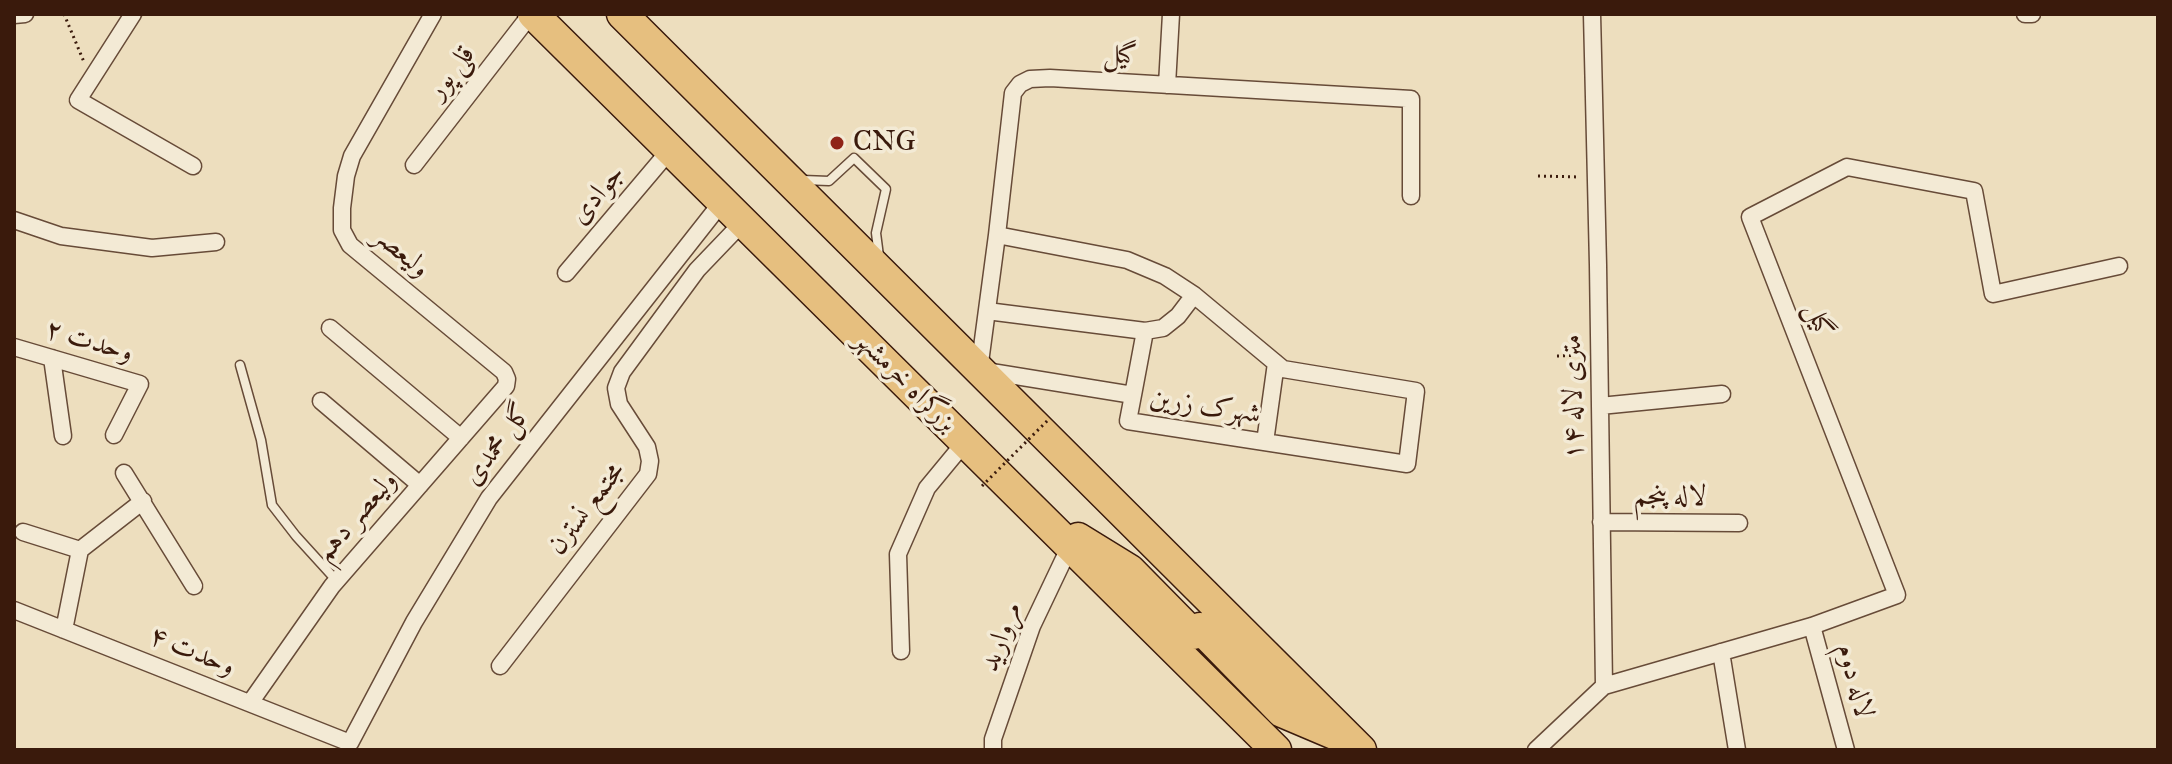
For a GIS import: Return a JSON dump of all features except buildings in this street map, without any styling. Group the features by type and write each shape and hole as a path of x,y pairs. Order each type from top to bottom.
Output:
{"highway":[{"name":"بزرگراه خرمشهر","path":"532,14 1070,546 1197,630 1357,746"},
{"name":"بزرگراه خرمشهر","path":"622,14 979,370 1197,630 1276,750"},
{"path":"1041,517 1130,570 1197,630"}],"street":[{"path":"14,15 25,14"},
{"path":"133,14 78,100 193,166"},
{"name":"ولیعصر","path":"433,14 352,156 346,176 342,230 350,245 504,372"},
{"name":"قلی پور","path":"414,165 532,14"},
{"path":"1167,85 1171,14"},
{"name":"۱۴ متری لاله","path":"1592,14 1604,686"},
{"name":"گیل","path":"979,370 1013,93 1020,84 1030,79 1411,99 1411,196"},
{"name":"جوادی","path":"566,273 670,150"},
{"name":"گیل","path":"1604,686 1812,626 1897,595 1750,217 1847,167 1974,191 1993,294 2119,266"},
{"name":"مجتمع نسترن","path":"500,666 648,474 650,461 647,447 619,404 616,388 622,372 697,270 733,212"},
{"name":"گل محمدی","path":"350,743 414,622 489,498 733,212"},
{"path":"14,220 61,236 152,248 216,242"},
{"name":"شهرک زرین","path":"979,370 1133,395 1128,421 1407,464 1416,391 1283,369 1194,295 1165,276 1127,260 997,235"},
{"path":"987,311 1145,331 1163,328 1178,316 1194,295"},
{"path":"330,328 461,438"},
{"path":"1133,395 1145,331"},
{"name":"وحدت ۲","path":"14,347 140,384 114,435"},
{"path":"52,358 63,436"},
{"path":"1265,442 1276,363"},
{"name":"ولیعصر دهم","path":"250,703 337,581 506,386 504,372"},
{"path":"1600,406 1722,394"},
{"path":"321,401 420,485"},
{"path":"901,651 898,554 927,488 965,442"},
{"path":"124,473 194,586"},
{"path":"64,630 80,550 143,501"},
{"name":"لاله پنجم","path":"1601,522 1739,523"},
{"path":"23,532 80,550"},
{"name":"مروارید","path":"993,750 993,739 1032,626 1070,546"},
{"name":"وحدت ۴","path":"14,610 350,743"},
{"name":"لاله دوم","path":"1812,626 1846,750"},
{"path":"1721,652 1737,750"},
{"path":"1536,750 1604,686"}],"lane":[{"path":"788,180 829,181 854,158 886,189 876,233 882,273"},
{"path":"240,365 261,440 272,505 337,581"}],"path":[{"path":"64,14 91,80"},
{"path":"1538,176 1596,177"},
{"path":"1557,356 1599,353"},
{"path":"982,486 1050,418"}],"place":[{"name":"CNG","path":"837,143"}]}
